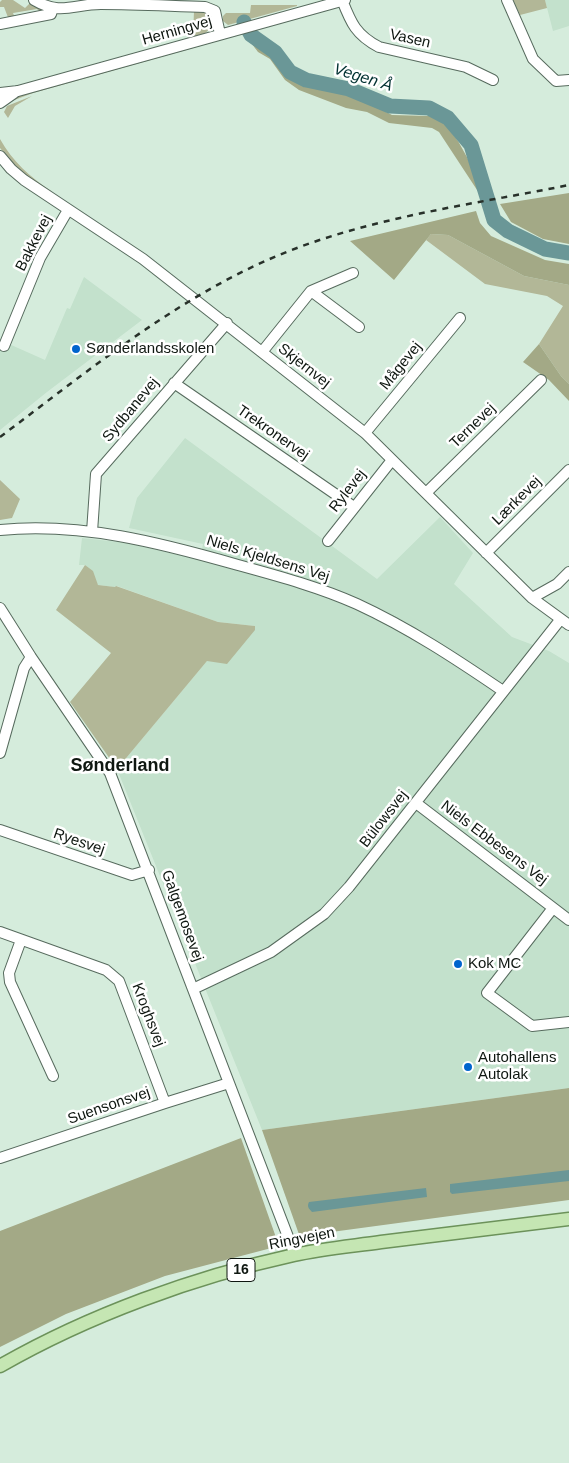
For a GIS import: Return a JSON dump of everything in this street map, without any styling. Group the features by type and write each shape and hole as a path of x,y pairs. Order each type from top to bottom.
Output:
{"main road":[{"name":"Ringvejen","path":"0,1366 75,1328 158,1295 217,1276 295,1255 569,1219"}],"street":[{"path":"34,0 52,8 71,9 98,4 205,7 215,11 220,34"},
{"name":"Herningvej","path":"0,93 18,91 343,0"},
{"name":"Vasen","path":"343,0 350,21 366,41 379,47 466,67 493,80"},
{"path":"507,0 533,59 556,81 569,80"},
{"path":"0,24 51,14 52,8"},
{"name":"Herningvej","path":"0,103 18,91"},
{"name":"Skjernvej","path":"0,156 24,180 144,259 365,433 532,598 564,623"},
{"name":"Bakkevej","path":"4,346 40,258 68,210"},
{"path":"262,352 311,290 353,273"},
{"path":"311,290 358,327"},
{"name":"Mågevej","path":"365,433 460,318"},
{"name":"Sydbanevej","path":"92,532 96,474 227,323"},
{"name":"Ternevej","path":"426,493 541,380"},
{"name":"Trekronervej","path":"174,383 354,507"},
{"name":"Rylevej","path":"328,542 392,460"},
{"name":"Lærkevej","path":"486,552 569,470"},
{"name":"Niels Kjeldsens Vej","path":"0,530 23,527 92,532 168,545 287,579 356,604 432,643 503,691"},
{"path":"532,598 557,584 569,572"},
{"name":"Galgemosevej","path":"0,608 110,773 149,870 192,989 295,1255"},
{"name":"Bülowsvej","path":"192,989 271,952 324,914 349,888 503,691 564,623"},
{"path":"0,753 24,668 31,657"},
{"name":"Niels Ebbesens Vej","path":"416,803 569,920"},
{"name":"Ryesvej","path":"0,830 132,876 149,870"},
{"path":"553,908 487,993 532,1026 569,1022"},
{"name":"Kroghsvej","path":"0,932 106,970 119,981 165,1103"},
{"path":"21,940 9,973 10,982 53,1076"},
{"name":"Suensonsvej","path":"0,1158 229,1083"}],"shaded area":[{"path":"2,0 13,0 25,8 30,3 48,11 41,13 37,9 13,13 15,18 9,20 4,7 0,7"},
{"path":"513,0 545,0 547,8 520,15"},
{"path":"545,0 569,0 569,26 553,31"},
{"path":"251,5 297,6 228,25 223,21 223,16 226,13 250,13"},
{"path":"194,11 202,11 208,14 212,23 211,28 203,35 179,41 193,36"},
{"path":"245,35 256,45 266,50 288,76 305,86 351,94 392,115 436,117 446,125 458,141 468,159 481,196 439,132 432,128 389,123 367,112 346,108 299,90 285,80 270,59 258,52"},
{"path":"211,42 33,93 9,102 11,99 24,94"},
{"path":"32,96 15,106 8,118 4,112 7,106"},
{"path":"0,139 16,162 50,192 21,173 0,148"},
{"path":"569,193 569,244 543,239 511,222 500,204"},
{"path":"476,211 480,223 491,236 545,260 569,264 569,285 524,276 448,235 431,234 394,280 350,241"},
{"path":"431,234 448,235 524,276 569,285 569,384 561,376 539,344 563,306 547,296 485,284 426,240"},
{"name":"Sønderlandsskolen","path":"84,277 142,320 0,430 0,340 45,360 67,308 70,309"},
{"path":"539,344 561,376 569,384 569,401 549,380 523,362"},
{"path":"185,438 377,579 440,517 473,553 454,584 512,637 549,651 569,663 569,1088 262,1130 117,769 207,661 255,626 218,622 117,586 98,585 85,565 79,565 82,538 128,543 200,560 203,544 129,528 137,498"},
{"path":"0,480 20,499 12,518 0,520"},
{"path":"85,565 93,571 98,585 116,586 218,622 255,626 255,630 227,664 207,661 117,769 70,702 111,653 56,610"},
{"path":"569,1088 569,1200 324,1233 301,1240 262,1130"},
{"path":"241,1138 279,1246 165,1276 66,1314 0,1347 0,1231"}],"water":[{"path":"569,1170 569,1181 452,1194 450,1192 450,1184"},
{"path":"426,1188 427,1197 312,1212 308,1206 309,1202"}],"waterway":[{"name":"Vegen Å","path":"244,22 251,35 275,52 290,72 306,80 349,89 390,106 429,108 448,118 471,145 494,220 508,231 545,249 569,253"}],"railway":[{"path":"0,437 138,334 212,288 250,268 323,239 392,220 569,185"}],"place":[{"name":"Sønderlandsskolen","path":"76,349"},
{"name":"Kok MC","path":"458,964"},
{"name":"Autohallens Autolak","path":"468,1067"}],"district":[{"name":"Sønderland","path":"120,766"}]}
